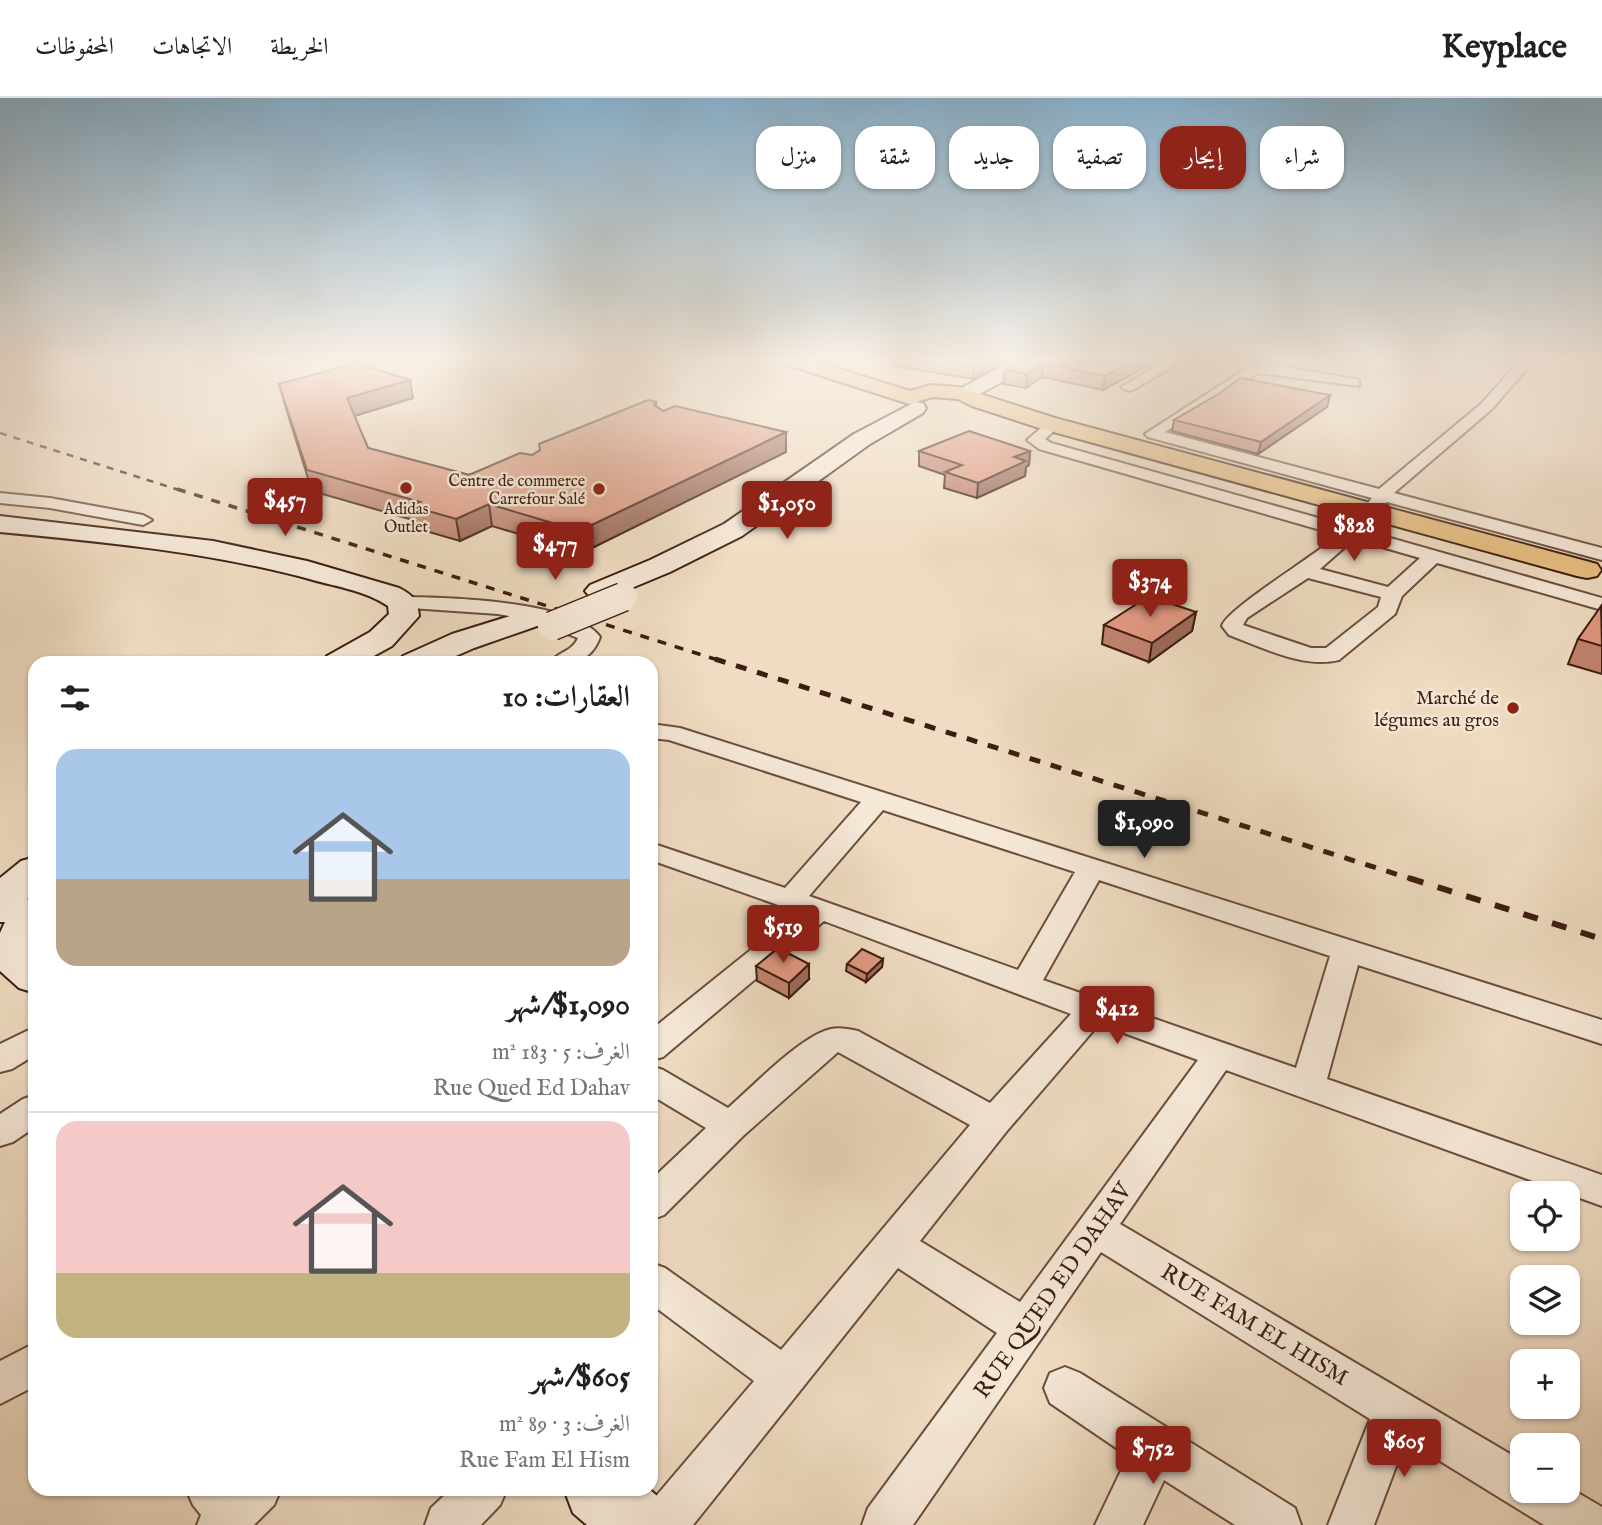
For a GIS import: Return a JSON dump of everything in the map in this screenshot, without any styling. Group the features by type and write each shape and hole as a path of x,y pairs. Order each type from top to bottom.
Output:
{"main road":[{"path":"1023,425 1367,515"},
{"path":"1038,425 1131,446 1592,582"}],"street":[{"path":"466,656 611,594 704,561 749,537 800,503 860,456 910,425"},
{"path":"1131,446 1168,425"},
{"path":"1433,556 1392,594 1388,610 1340,650 1324,657 1309,655 1237,631 1232,626 1240,614 1305,571 1468,425"},
{"path":"1153,434 1367,515 1592,582"},
{"path":"0,498 88,520 236,551 368,586 403,603 487,604 508,607 575,628 589,637 582,651 573,656"},
{"path":"1367,515 1433,556 1592,582"},
{"path":"0,524 143,520"},
{"path":"1305,571 1392,594"},
{"path":"350,656 389,632 404,616 403,603"},
{"path":"430,656 463,641 540,623"},
{"path":"662,732 1602,1032"},
{"path":"658,1041 805,904 878,799"},
{"path":"658,853 944,953 1025,985 1602,1191"},
{"path":"1025,985 1091,869"},
{"path":"17,932 28,894"},
{"path":"1308,1086 1347,950"},
{"path":"663,1525 994,1122 1094,1009"},
{"path":"658,1198 731,1126 820,1046 839,1039 895,1065 994,1122"},
{"path":"0,1060 28,1043"},
{"name":"RUE QUED ED DAHAV","path":"884,1525 1219,1055"},
{"path":"658,1083 731,1126"},
{"path":"0,1132 28,1114"},
{"name":"RUE FAM EL HISM","path":"1094,1228 1510,1479"},
{"path":"894,1245 1024,1327"},
{"path":"658,1286 785,1378"},
{"path":"0,1384 28,1367"},
{"path":"1065,1388 1278,1525"},
{"path":"1351,1525 1396,1409"},
{"path":"1118,1525 1156,1449"},
{"path":"448,1525 477,1496"},
{"path":"605,1496 639,1525"},
{"path":"1551,1503 1588,1525"}],"building":[{"path":"292,425 358,425 368,448 469,475 520,453 532,455 540,450 539,444 587,425 754,425 786,432 579,531 489,504 456,519 411,506 420,502 307,470"},
{"path":"1192,425 1287,425 1261,442"},
{"path":"969,431 1030,451 1014,457 1026,461 978,483 945,472 962,465 919,451"},
{"path":"1149,596 1196,612 1152,643 1104,625"},
{"path":"1601,606 1602,646 1578,639"},
{"path":"778,948 809,964 789,983 756,966"},
{"path":"862,949 883,959 867,974 847,964"}],"railway":[{"path":"0,433 182,491"},
{"path":"177,489 721,661"},
{"path":"715,659 1415,880"},
{"path":"1409,878 1602,939"}],"place":[{"name":"Adidas Outlet","path":"406,488"},
{"name":"Centre de commerce Carrefour Salé","path":"599,489"},
{"name":"Marché de légumes au gros","path":"1513,708"}]}
